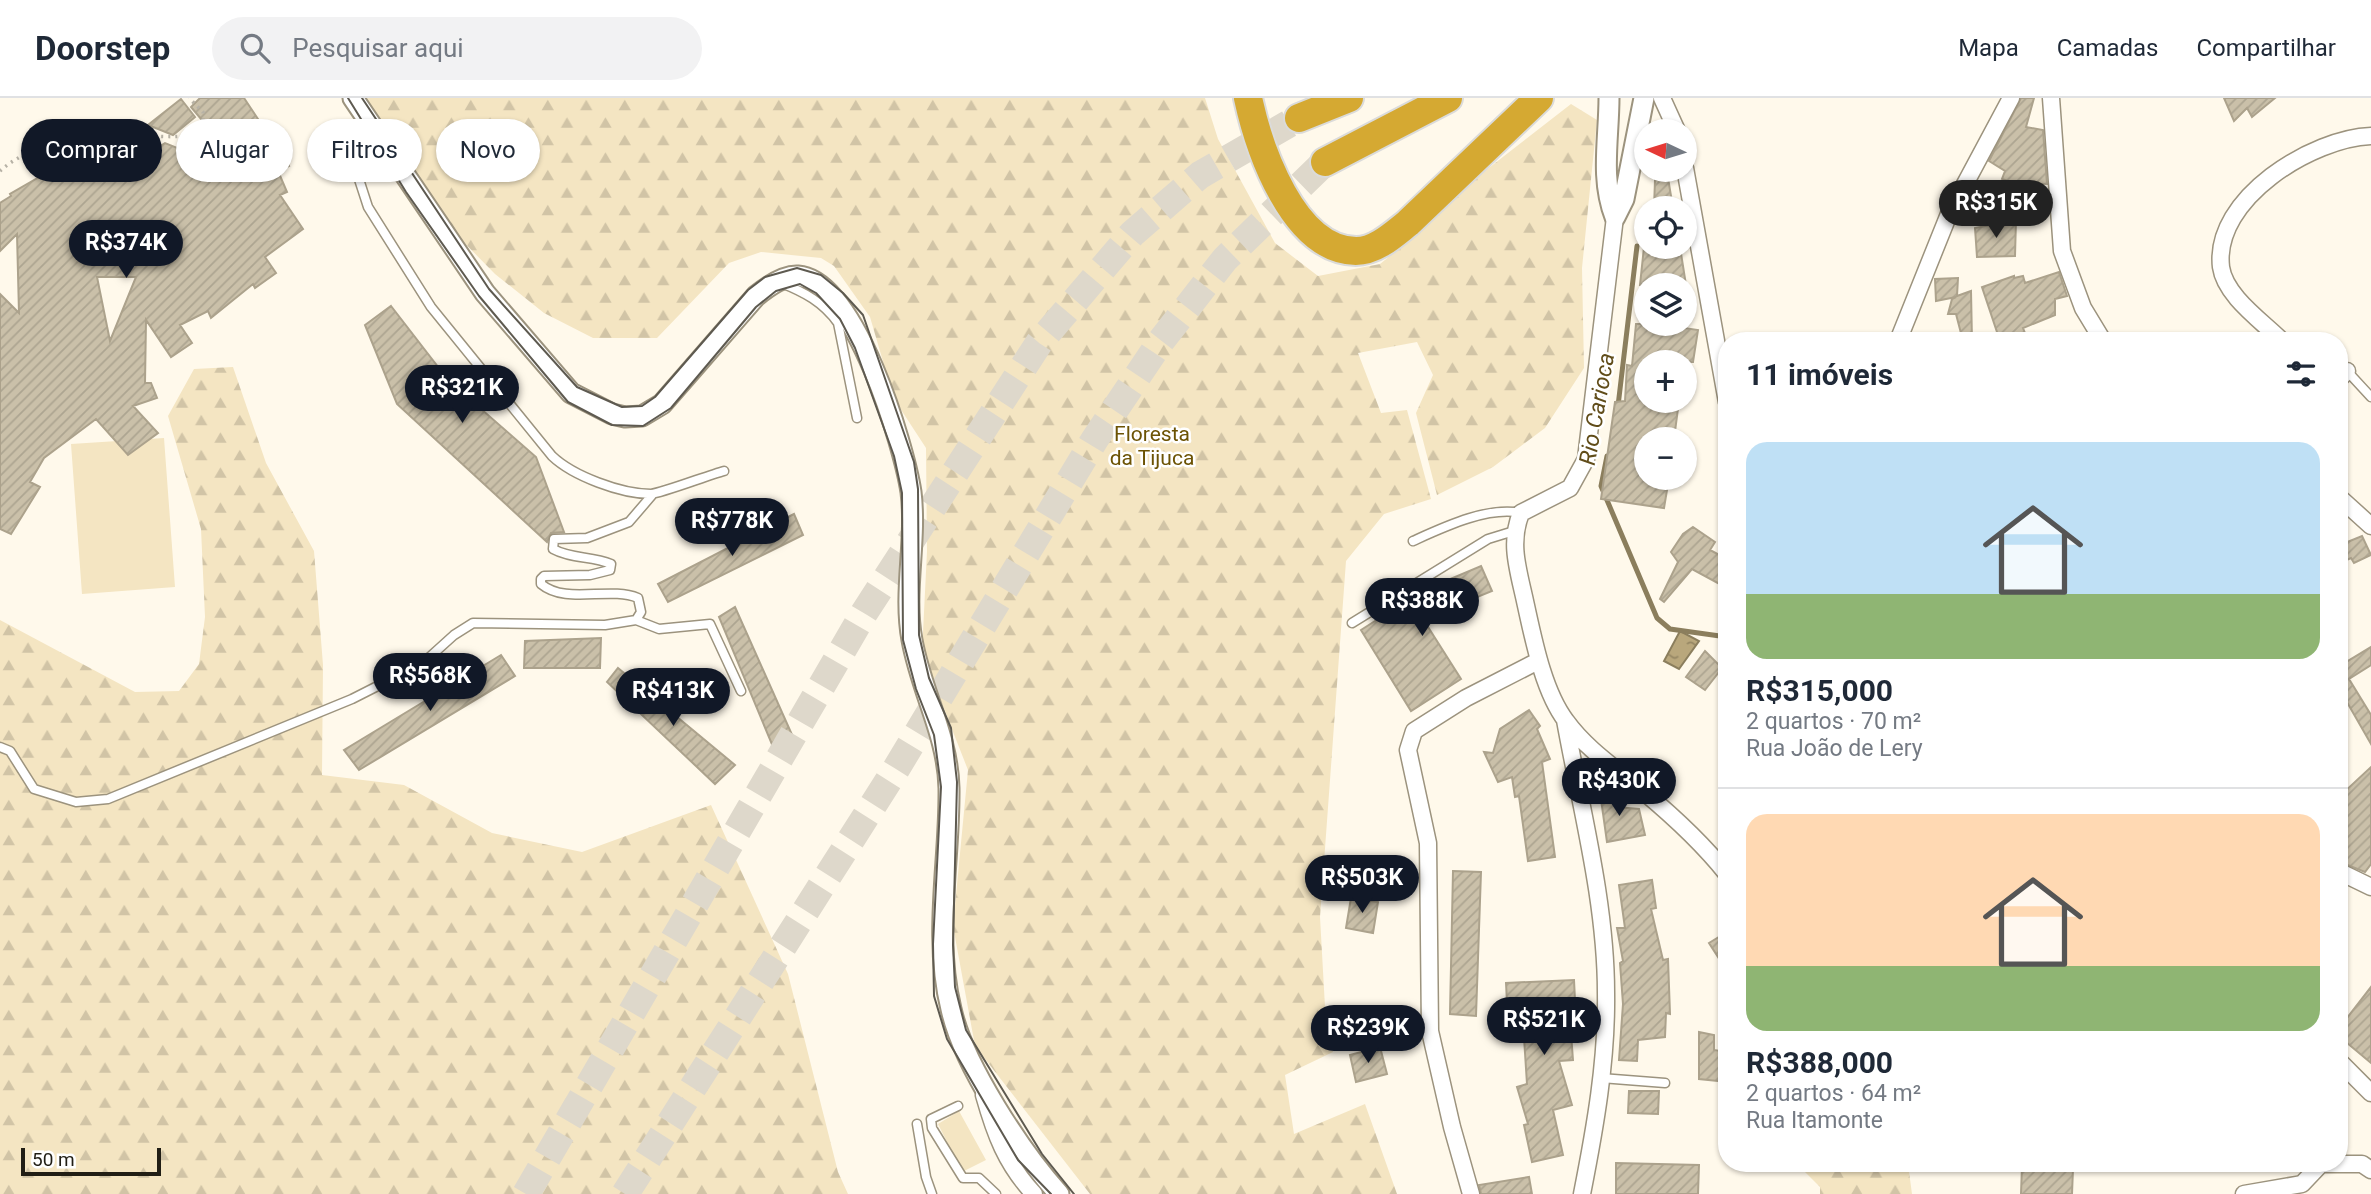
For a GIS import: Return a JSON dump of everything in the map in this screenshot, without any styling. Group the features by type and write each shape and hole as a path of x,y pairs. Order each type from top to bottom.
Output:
{"highway":[{"path":"1248,98 1270,166 1295,216 1332,247 1359,251 1385,241 1408,223 1539,98"},
{"path":"1298,118 1349,98"},
{"path":"1325,162 1448,98"}],"street":[{"path":"1662,98 1672,119"},
{"path":"1902,332 1949,214 2011,98"},
{"path":"2051,98 2062,251 2083,308 2098,332"},
{"path":"1582,1194 1601,1078 1606,992 1600,920 1580,793 1564,720 1538,661 1514,551 1514,531 1521,513 1570,488 1586,459 1615,216 1624,199 1643,101 1621,106 1609,100 1606,164 1610,204 1615,216"},
{"path":"357,106 485,293 571,393 612,415 642,416 662,404 756,296 779,282 798,276 816,283 849,317 868,355 907,469 911,496 911,637 923,685 943,736 949,786 943,917 947,992 957,1036 1030,1161 1059,1194"},
{"path":"2273,332 2232,291 2221,269 2225,237 2240,207 2276,171 2348,137 2371,136"},
{"path":"1688,182 1718,352"},
{"path":"2348,505 2371,526"},
{"path":"1471,1194 1430,1031 1432,992 1428,843 1408,750 1409,739 1414,731 1466,698 1522,672 1538,661"},
{"path":"1564,720 1718,863"},
{"path":"2348,876 2371,887"},
{"path":"2348,1070 2371,1093"},
{"path":"977,1071 997,1142 1006,1160 1034,1194"},
{"path":"2348,1163 2368,1162"},
{"path":"2244,1194 2302,1184 2313,1172"}],"lane":[{"path":"357,106 356,156 359,185 368,207 431,307 566,469 617,487 653,494 724,471"},
{"path":"779,282 806,292 829,311 838,323 857,418"},
{"path":"2348,378 2371,397"},
{"path":"636,620 640,612 638,598 567,593 546,588 541,584 541,579 544,576 590,575 610,570 611,564 604,561 562,554 553,549 554,539 587,538 629,522 653,494"},
{"path":"1413,541 1437,530 1505,510 1521,513"},
{"path":"1352,623 1488,539 1514,531"},
{"path":"0,747 10,751 34,789 76,802 108,799 352,699 423,663 454,635 473,623 605,625 636,620 648,628 659,629 710,624 741,691"},
{"path":"1601,1078 1665,1083"},
{"path":"958,1105 931,1119 932,1128 962,1178 979,1178 996,1194"},
{"path":"917,1124 926,1177 932,1194"}],"path":[{"path":"0,171 15,157 80,137 107,135 118,145 134,136 173,139 199,128 203,122 203,112 189,98"}],"green space":[{"name":"Floresta da Tijuca","path":"356,98 1205,98 1218,139 1275,243 1318,276 1380,264 1416,235 1450,198 1571,104 1597,120 1582,268 1584,368 1545,428 1493,467 1437,495 1416,413 1433,375 1417,342 1358,353 1381,413 1407,410 1431,499 1384,514 1346,561 1320,917 1325,1007 1333,1052 1285,1075 1294,1134 1365,1104 1397,1194 1090,1194 975,1046 953,926 968,770 922,653 927,551 926,448 894,399 870,317 834,266 821,258 761,252 729,263 657,338 593,338 544,313 495,274 438,216 414,182 422,182 422,119 371,119"},
{"path":"233,367 266,463 314,551 323,665 322,775 404,785 492,833 582,852 711,805 788,974 838,1172 848,1194 0,1194 0,620 135,692 179,691 199,664 205,617 201,529 168,416 194,369"},
{"path":"164,438 175,587 82,594 71,444"},
{"path":"959,1111 986,1160 962,1172 938,1124"},
{"path":"1805,1172 1909,1172 1912,1194 1820,1194 1820,1187"}],"water":[{"path":"1680,631 1699,641 1679,669 1664,661"}],"building":[{"path":"200,98 244,98 258,119 201,119 191,107"},
{"path":"2021,98 2034,98 2026,127 2043,130 2047,184 2013,183 2002,179 2005,171 1989,161"},
{"path":"2224,98 2275,98 2252,117 2247,108 2234,121"},
{"path":"181,99 195,117 176,119 176,133 173,135 162,131 162,119 156,119"},
{"path":"165,143 176,147 176,182 283,182 287,192 280,195 303,229 265,257 276,273 255,288 253,284 211,318 208,311 180,325 192,343 171,357 146,320 145,383 151,383 157,398 133,406 158,433 128,455 96,419 44,458 30,482 40,487 11,534 0,529 0,294 19,313 17,234 0,251 0,203 31,182 162,182 162,145","holes":["97,277 136,277 110,341"]},
{"path":"1655,182 1669,182 1671,196 1654,196"},
{"path":"2016,220 2015,256 1977,257 1975,228"},
{"path":"1643,259 1682,259 1684,273 1641,273"},
{"path":"2059,272 2067,296 2055,299 2055,315 2023,328 2025,332 1997,332 1982,287 2014,276 2023,276 2025,283"},
{"path":"1958,278 1957,296 1971,291 1972,332 1961,332 1956,314 1948,314 1952,299 1956,297 1936,301 1935,279"},
{"path":"391,306 449,381 536,457 564,532 551,533 547,542 397,404 365,325"},
{"path":"1698,330 1695,350 1634,350 1634,413 1677,413 1676,427 1634,427 1634,490 1667,490 1664,508 1601,499 1615,402 1625,401 1627,365 1632,366 1635,336 1697,336"},
{"path":"794,514 803,535 668,602 658,584"},
{"path":"1693,527 1715,542 1710,550 1718,554 1718,583 1692,569 1664,602 1660,599 1678,562 1671,552 1683,534"},
{"path":"2362,536 2371,555 2354,563 2351,558 2348,559 2348,542"},
{"path":"1481,566 1492,591 1423,619 1461,679 1411,711 1361,630 1422,591"},
{"path":"735,607 797,746 776,754 719,617"},
{"path":"601,638 600,668 524,668 525,641"},
{"path":"2371,647 2371,665 2349,679 2371,715 2371,744 2348,704 2348,661"},
{"path":"1705,651 1718,664 1718,673 1705,690 1686,677"},
{"path":"501,655 515,676 359,770 344,750"},
{"path":"618,668 735,765 715,784 607,682"},
{"path":"1529,710 1540,726 1537,729 1550,759 1542,762 1555,857 1528,861 1519,796 1515,797 1512,777 1498,782 1484,752 1493,753 1500,729"},
{"path":"2371,767 2371,864 2365,872 2348,865 2348,789"},
{"path":"1601,777 1616,807 1639,809 1645,835 1607,842 1598,778"},
{"path":"1453,871 1481,872 1476,1016 1450,1014"},
{"path":"1652,880 1656,908 1651,909 1663,960 1668,959 1670,1014 1666,1013 1665,1037 1638,1040 1637,1061 1619,1060 1623,1004 1620,963 1623,961 1617,928 1625,928 1619,885"},
{"path":"1351,898 1378,902 1373,933 1346,928"},
{"path":"1718,938 1718,957 1709,943"},
{"path":"1574,980 1576,1020 1570,1020 1573,1060 1559,1061 1572,1105 1553,1110 1563,1155 1532,1162 1524,1125 1528,1124 1517,1087 1527,1084 1523,1022 1508,1022 1506,983"},
{"path":"2371,987 2371,1063 2348,1044 2348,1017"},
{"path":"1699,1032 1714,1035 1714,1050 1718,1051 1718,1081 1699,1079"},
{"path":"1380,1047 1387,1074 1356,1082 1350,1055"},
{"path":"1629,1091 1659,1091 1658,1114 1628,1113"},
{"path":"1616,1163 1699,1165 1698,1194 1616,1194"},
{"path":"2022,1172 2073,1172 2072,1194 2021,1194"},
{"path":"1529,1177 1532,1194 1481,1194 1479,1185"}],"waterway":[{"name":"Rio Carioca","path":"1618,406 1635,259"},
{"name":"Rio Carioca","path":"1607,456 1601,486 1657,618 1670,629 1718,636"}],"tunnel":[{"path":"526,1194 864,613 1039,343 1132,234 1200,175 1299,118"},
{"path":"625,1194 896,769 1095,439 1161,341 1225,259 1325,162"}],"tram line":[{"path":"348,98 406,192 479,296 568,402 612,425 643,426 671,408 756,307 776,291 800,284 816,293 840,319 855,348 894,456 902,493 903,640 916,689 934,735 941,787 933,944 934,996 947,1039 1018,1160 1051,1194"},
{"path":"362,98 489,289 577,387 622,407 642,406 655,397 748,290 765,277 797,268 821,275 843,293 863,315 914,462 918,489 919,635 929,678 951,728 957,782 953,945 955,987 966,1030 1042,1154 1074,1194"}]}
